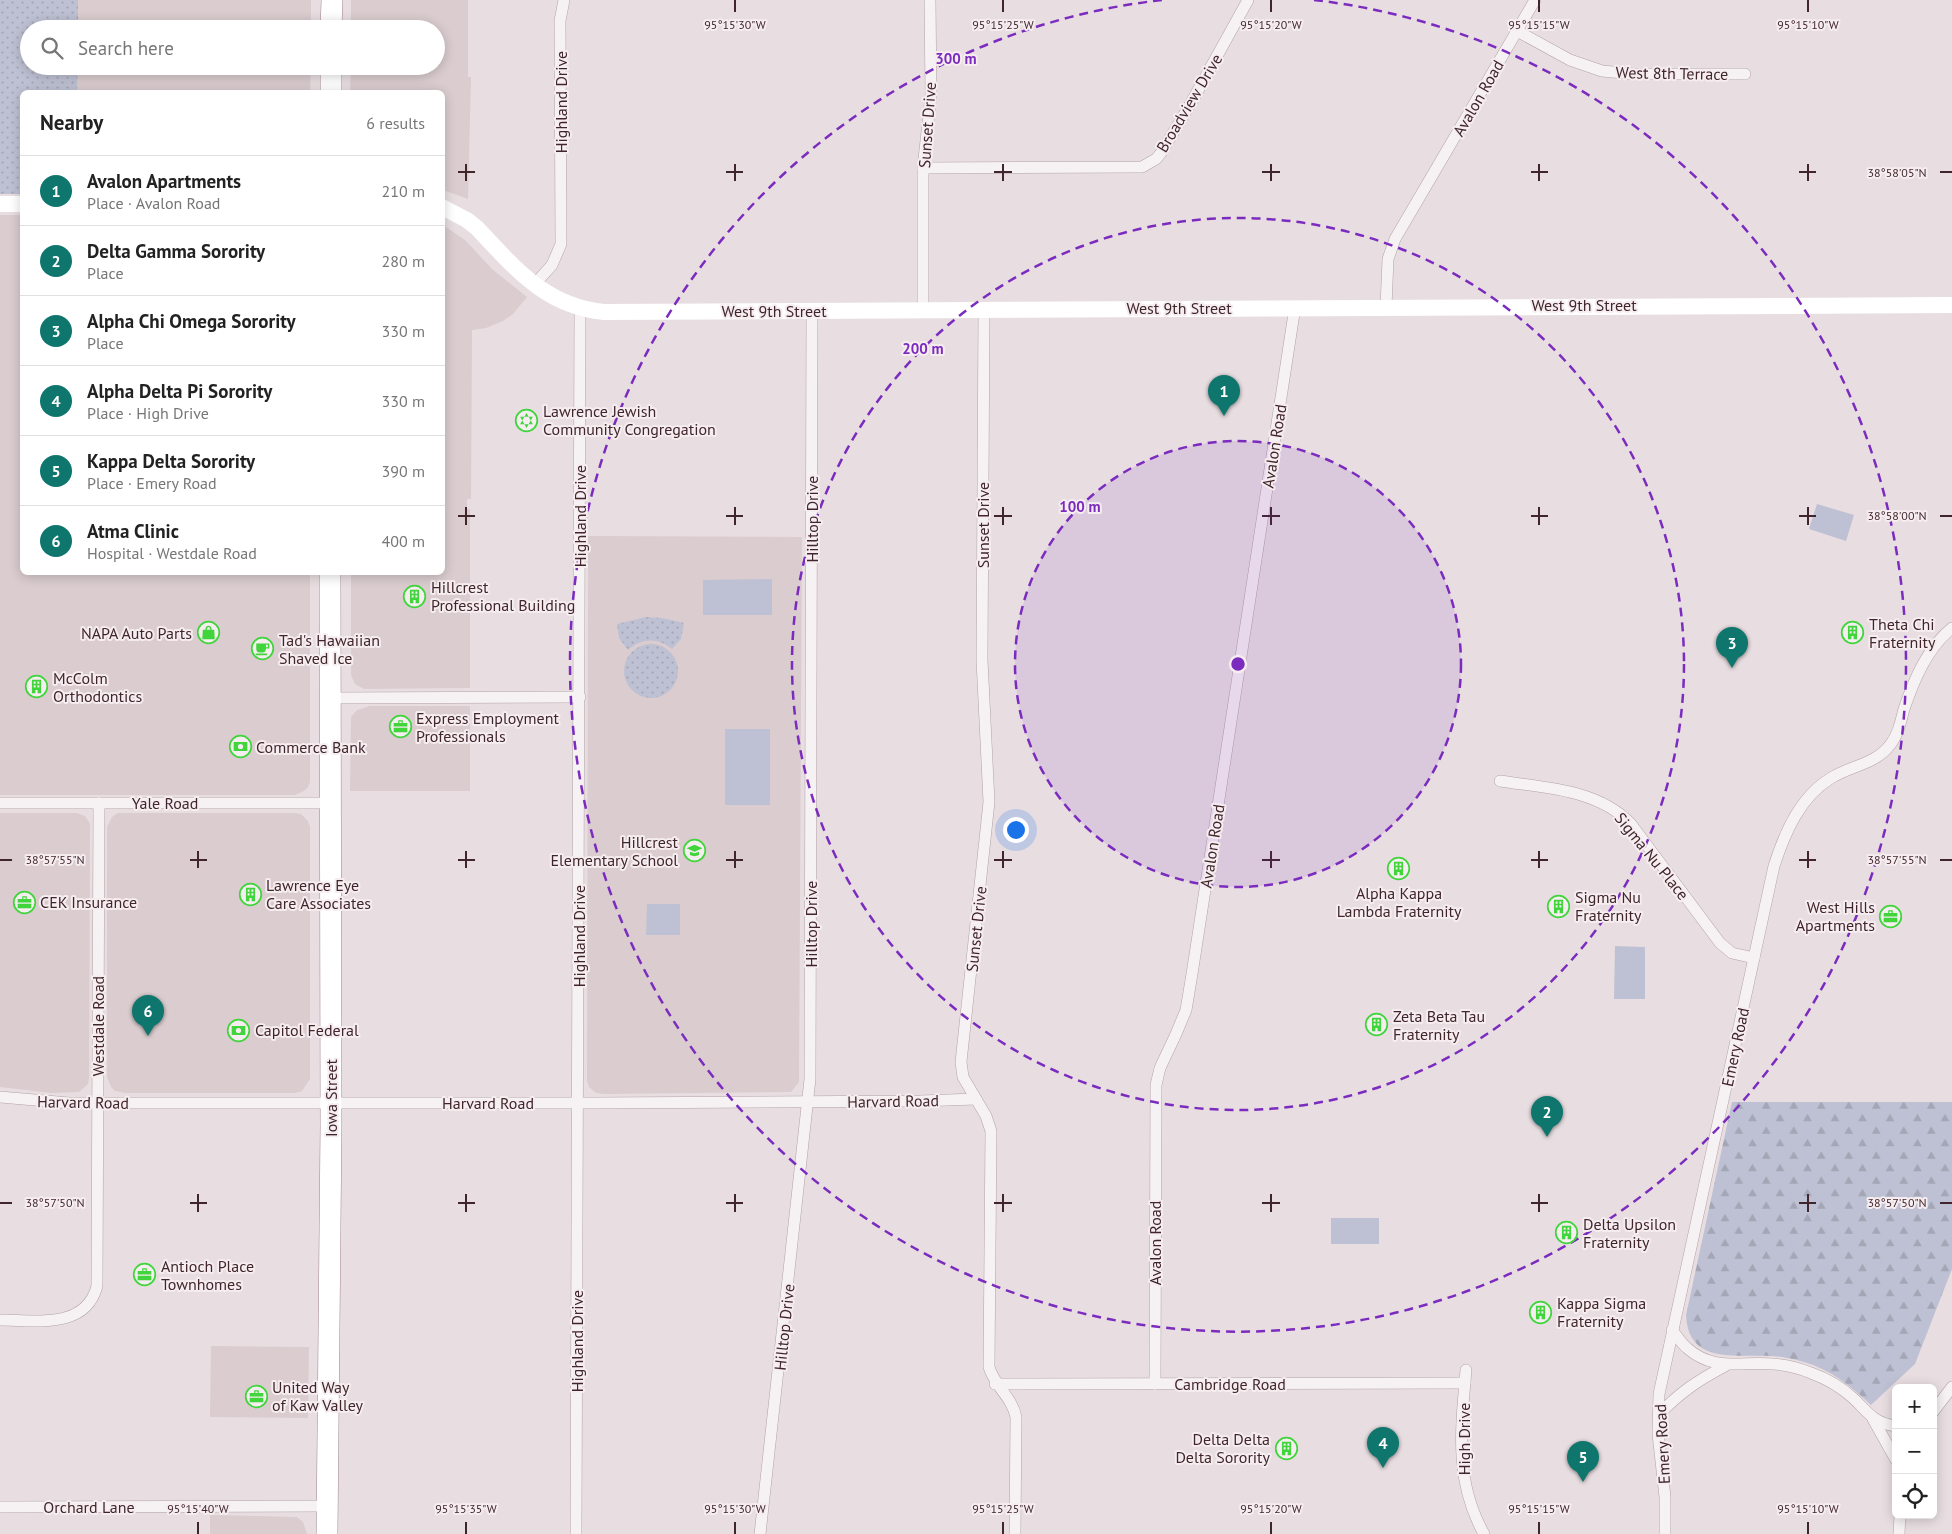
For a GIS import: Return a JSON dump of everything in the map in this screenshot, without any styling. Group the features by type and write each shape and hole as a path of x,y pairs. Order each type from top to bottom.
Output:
{"highway":[{"path":"332,0 332,20"},
{"path":"331,75 331,90"},
{"name":"Iowa Street","path":"328,1534 331,1102 330,575"}],"main road":[{"path":"0,204 20,204"},
{"name":"West 9th Street","path":"445,208 468,220 534,285 580,307 592,310 626,312 1952,305"}],"street":[{"name":"Highland Drive","path":"534,285 552,264 561,244 560,21 564,0"},
{"name":"Sunset Drive","path":"923,310 923,168 931,95 930,0"},
{"name":"Broadview Drive","path":"923,168 1142,167 1161,153 1248,0"},
{"name":"Avalon Road","path":"1386,307 1386,268 1393,244 1536,0"},
{"name":"West 8th Terrace","path":"1518,31 1570,60 1602,71 1634,74 1745,74"},
{"name":"Highland Drive","path":"576,1534 580,307"},
{"name":"Avalon Road","path":"1155,1384 1156,1085 1160,1068 1186,1010 1295,307"},
{"name":"Sunset Drive","path":"984,310 982,660 989,802 961,1062 963,1077 986,1116 991,1131 989,1367 996,1384 1014,1407 1016,1417 1015,1534"},
{"name":"Hilltop Drive","path":"760,1534 809,1102 812,950 812,311"},
{"name":"Emery Road","path":"1664,1534 1665,1498 1660,1458 1659,1394 1774,866 1782,843 1802,805 1816,789 1832,778 1882,754 1891,744 1913,684 1922,666 1931,652 1952,628"},
{"path":"331,698 580,697"},
{"name":"Sigma Nu Place","path":"1500,781 1587,796 1614,809 1631,824 1720,943 1732,953 1754,958"},
{"name":"Yale Road","path":"0,803 331,803"},
{"name":"Westdale Road","path":"0,1320 64,1319 80,1312 87,1306 95,1293 98,1278 99,803"},
{"name":"Harvard Road","path":"0,1097 40,1102 98,1103 809,1102 976,1099"},
{"path":"1672,1330 1691,1352 1703,1359 1725,1366 1773,1364 1811,1372 1832,1383 1852,1396 1873,1418 1892,1452"},
{"path":"1659,1414 1678,1394 1725,1366"},
{"name":"High Drive","path":"1466,1370 1460,1435 1462,1468 1469,1499 1484,1534"},
{"name":"Cambridge Road","path":"996,1384 1465,1383"},
{"path":"1937,1407 1952,1387"},
{"path":"1873,1418 1886,1425 1892,1426"},
{"name":"Orchard Lane","path":"0,1507 328,1506"},
{"path":"1899,1534 1900,1519"}],"shaded area":[{"path":"78,0 311,0 311,20 78,20"},
{"path":"351,0 468,0 468,77 471,77 468,199 445,191 445,90 350,90 351,75 445,75 445,20 351,20"},
{"path":"78,75 311,75 310,90 77,90"},
{"path":"0,215 20,215 20,575 310,575 310,782 304,791 295,795 0,795"},
{"path":"445,226 465,240 492,269 527,297 513,314 503,321 486,328 472,330 471,499 467,499 467,509 470,509 470,688 364,689 355,684 351,675 351,575 445,575"},
{"name":"Hillcrest Elementary School","path":"588,536 802,537 799,1082 791,1092 604,1094 596,1093 589,1087 587,1081"},
{"path":"370,706 470,706 470,791 350,791 351,717 357,710"},
{"path":"0,813 77,813 85,816 90,824 89,1078 88,1084 79,1092 52,1093 0,1087"},
{"path":"118,813 295,813 301,814 308,821 310,827 310,1079 302,1091 295,1093 126,1093 115,1091 111,1087 107,1077 107,827 112,817"},
{"path":"211,1346 309,1347 308,1418 210,1417"},
{"path":"210,1515 297,1517 303,1522 307,1534 210,1534"}],"green space":[{"path":"0,0 78,0 78,20 20,20 20,75 78,75 77,90 20,90 20,194 0,194"},
{"path":"1817,504 1854,515 1846,541 1809,529"},
{"path":"772,579 772,615 703,615 703,580"},
{"path":"646,617 662,618 684,623 681,639 672,649 661,642 650,640 638,643 628,650 619,638 617,624"},
{"path":"651,644 661,646 670,652 676,661 678,671 676,681 670,690 661,696 651,698 641,696 632,690 626,681 624,671 626,661 632,652 641,646"},
{"path":"725,729 770,729 770,805 725,805"},
{"path":"647,904 680,904 680,935 646,935"},
{"path":"1615,946 1645,947 1645,999 1614,999"},
{"path":"1732,1102 1952,1102 1952,1269 1915,1364 1871,1405 1840,1379 1814,1365 1778,1357 1716,1354 1704,1349 1695,1342 1689,1331 1686,1315"},
{"path":"1331,1218 1379,1218 1379,1244 1331,1244"}],"place":[{"name":"Avalon Apartments","path":"1224,416"},
{"name":"Lawrence Jewish Community Congregation","path":"527,420"},
{"name":"Hillcrest Professional Building","path":"415,596"},
{"name":"NAPA Auto Parts","path":"208,633"},
{"name":"Theta Chi Fraternity","path":"1853,633"},
{"name":"Tad's Hawaiian Shaved Ice","path":"263,649"},
{"name":"Alpha Chi Omega Sorority","path":"1732,668"},
{"name":"McColm Orthodontics","path":"37,687"},
{"name":"Express Employment Professionals","path":"400,727"},
{"name":"Commerce Bank","path":"240,747"},
{"name":"Hillcrest Elementary School","path":"694,851"},
{"name":"Alpha Kappa Lambda Fraternity","path":"1399,869"},
{"name":"Lawrence Eye Care Associates","path":"250,894"},
{"name":"CEK Insurance","path":"24,902"},
{"name":"Sigma Nu Fraternity","path":"1559,906"},
{"name":"West Hills Apartments","path":"1891,916"},
{"name":"Zeta Beta Tau Fraternity","path":"1377,1025"},
{"name":"Capitol Federal","path":"239,1030"},
{"name":"Atma Clinic","path":"148,1036"},
{"name":"Delta Gamma Sorority","path":"1547,1137"},
{"name":"Delta Upsilon Fraternity","path":"1567,1233"},
{"name":"Antioch Place Townhomes","path":"145,1275"},
{"name":"Kappa Sigma Fraternity","path":"1541,1312"},
{"name":"United Way of Kaw Valley","path":"256,1396"},
{"name":"Delta Delta Delta Sorority","path":"1286,1448"},
{"name":"Alpha Delta Pi Sorority","path":"1383,1468"},
{"name":"Kappa Delta Sorority","path":"1583,1482"}]}
